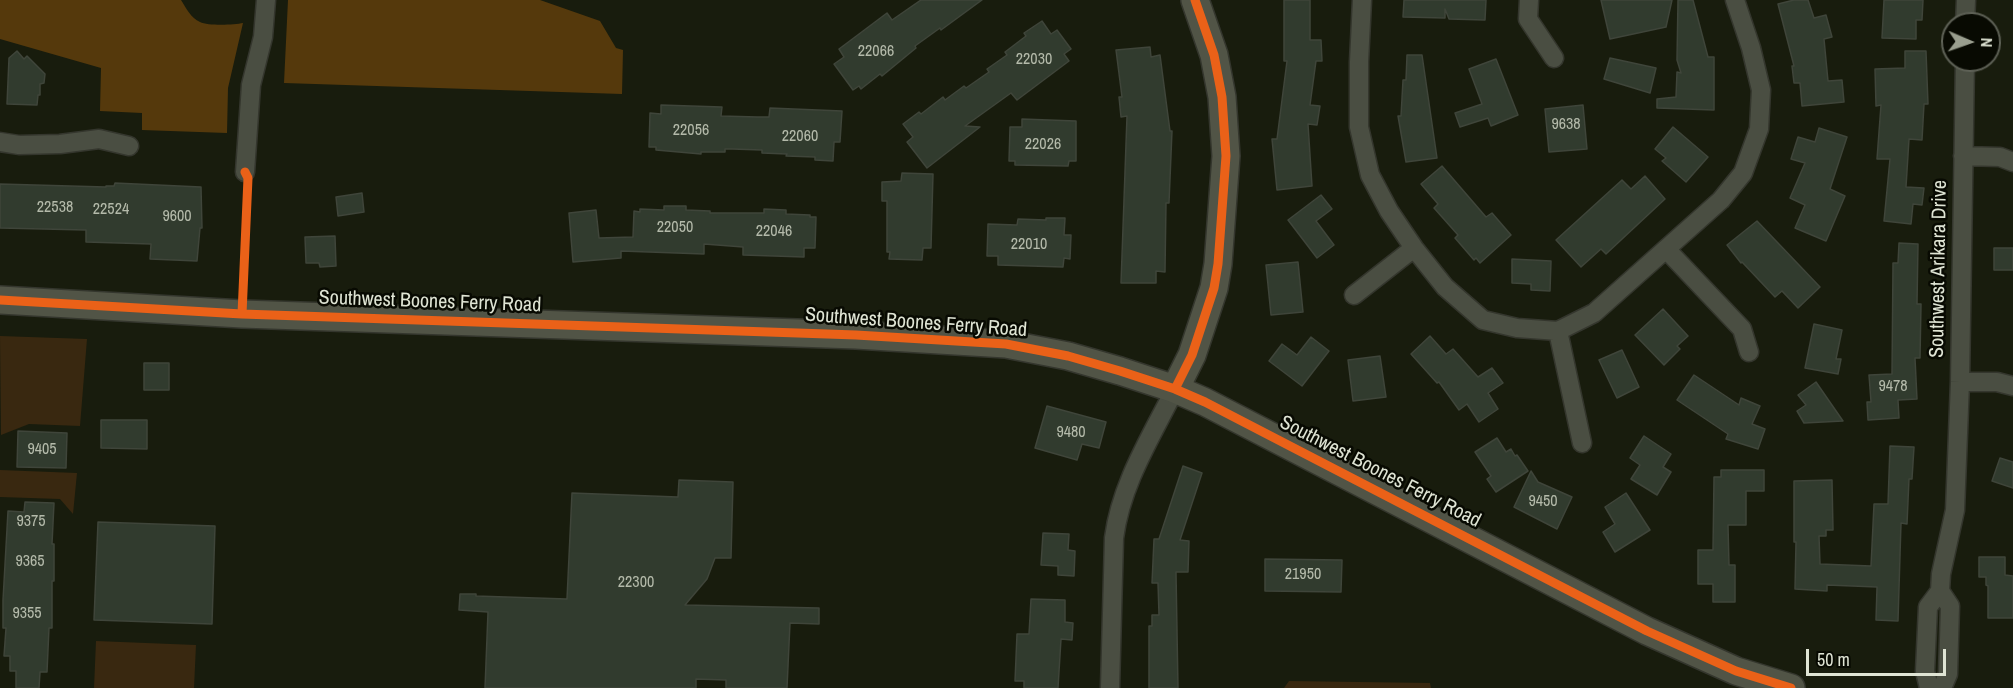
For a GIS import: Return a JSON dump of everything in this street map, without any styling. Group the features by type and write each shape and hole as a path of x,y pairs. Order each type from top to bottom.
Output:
{"main road":[{"path":"1174,389 1192,355 1214,288 1218,264 1226,156 1222,97 1214,55 1195,0"},
{"name":"Southwest Boones Ferry Road","path":"0,300 242,314 856,335 1006,344 1068,356 1174,389 1244,422 1647,632 1736,671 1791,688"}],"street":[{"path":"245,172 251,85 263,37 266,0"},
{"path":"1362,0 1359,128 1370,175 1389,211 1414,248 1446,287 1483,320 1517,328 1558,331 1594,313 1721,200 1743,173 1759,129 1761,90 1751,48 1735,0"},
{"path":"1528,0 1528,19 1554,58"},
{"name":"Southwest Arikara Drive","path":"1929,688 1925,671 1928,607 1940,591 1941,574 1955,510 1960,382 1965,72"},
{"path":"0,142 19,145 60,144 99,139 129,146"},
{"name":"Southwest Arikara Drive","path":"1963,156 2000,158 2013,162"},
{"path":"1354,296 1414,248"},
{"path":"1666,249 1742,329 1749,352"},
{"path":"1558,331 1582,443"},
{"name":"Southwest Arikara Drive","path":"1960,382 1997,382 2013,386"},
{"path":"1110,688 1116,522 1126,487 1174,389"},
{"name":"Southwest Arikara Drive","path":"1940,591 1950,606 1948,674 1942,688"}],"shaded area":[{"path":"0,0 181,0 191,15 200,22 221,25 243,23 228,88 227,133 142,130 142,113 100,111 101,68 0,39"},
{"path":"288,0 540,0 600,21 616,48 623,50 622,94 284,83"},
{"path":"0,336 87,339 80,426 29,424 1,435"},
{"path":"0,470 77,473 73,514 60,499 0,497"},
{"path":"96,641 196,645 194,688 94,688"},
{"path":"1289,681 1430,683 1431,688 1284,688"}],"building":[{"path":"921,0 982,0 915,46 916,48 882,76 880,74 861,89 859,86 853,90 834,64 844,57 839,49 887,13 892,20"},
{"path":"1284,0 1310,0 1310,40 1321,40 1322,61 1316,61 1310,105 1320,106 1317,125 1308,124 1312,186 1277,190 1272,139 1277,139 1287,61 1284,61"},
{"path":"1404,0 1486,0 1485,20 1449,19 1445,9 1445,18 1403,17"},
{"path":"1601,0 1672,0 1666,27 1610,39"},
{"path":"1678,0 1693,0 1708,57 1714,57 1714,110 1657,108 1657,99 1676,97 1677,72 1681,73 1677,60"},
{"path":"1794,0 1808,0 1814,18 1826,15 1832,37 1824,39 1828,81 1842,80 1844,102 1802,106 1800,83 1794,83 1792,66 1794,66 1778,4"},
{"path":"1884,0 1923,0 1922,20 1916,20 1916,39 1882,38"},
{"path":"1042,21 1051,34 1057,30 1071,49 1064,54 1069,61 1017,100 1011,93 965,126 980,127 927,168 907,142 913,137 903,124 943,97 945,100 989,72 987,69 1007,55 1005,52 1026,36 1024,33"},
{"path":"1150,47 1151,57 1160,55 1170,131 1172,131 1169,203 1166,203 1165,272 1156,271 1156,283 1121,283 1127,116 1121,117 1119,97 1122,97 1116,50"},
{"path":"17,51 24,59 27,56 45,74 44,83 40,84 37,105 7,104 9,58"},
{"path":"1905,51 1926,51 1928,104 1924,104 1922,140 1909,139 1906,187 1924,188 1922,205 1913,204 1911,224 1884,221 1890,159 1877,159 1881,105 1876,106 1875,69 1905,68"},
{"path":"1407,55 1422,55 1437,158 1406,162 1398,116 1401,116"},
{"path":"1610,58 1656,68 1650,93 1604,79"},
{"path":"1496,59 1518,115 1491,126 1488,118 1460,127 1455,113 1482,104 1469,69"},
{"path":"661,105 722,107 721,116 769,117 770,108 842,111 840,142 834,142 833,161 815,160 815,157 762,153 762,150 725,149 725,152 701,152 701,154 656,150 656,147 649,147 650,113 661,114"},
{"path":"1583,105 1587,149 1549,152 1545,109"},
{"path":"1022,119 1076,121 1076,161 1069,161 1068,166 1015,165 1015,161 1009,161 1010,127 1022,127"},
{"path":"1673,127 1708,157 1686,182 1662,161 1666,158 1655,149"},
{"path":"1819,128 1847,137 1830,189 1845,196 1826,241 1795,228 1805,205 1790,198 1805,163 1791,159 1798,137 1815,142"},
{"path":"1442,166 1486,217 1492,213 1511,235 1480,263 1476,258 1474,260 1455,238 1458,235 1434,208 1438,204 1421,184"},
{"path":"902,173 933,174 931,248 923,248 922,260 889,259 890,252 887,252 887,201 882,201 882,182 901,181"},
{"path":"1645,176 1665,199 1606,254 1601,249 1581,267 1556,240 1622,180 1631,189"},
{"path":"115,183 201,187 202,228 200,228 197,261 150,259 151,244 86,242 86,230 0,228 0,184 106,187 114,186"},
{"path":"362,193 364,212 338,216 336,197"},
{"path":"1321,195 1332,209 1316,221 1334,245 1317,258 1288,220"},
{"path":"664,206 686,206 686,210 710,211 710,213 764,213 764,209 786,210 786,214 810,215 810,217 816,217 815,248 804,248 804,257 743,255 743,247 704,244 704,254 621,251 621,258 573,262 569,213 596,210 599,238 633,237 634,211 664,210"},
{"path":"1046,218 1065,218 1064,235 1071,235 1070,259 1064,258 1063,267 998,265 998,256 987,256 988,224 1017,225 1018,219 1046,220"},
{"path":"1757,221 1820,287 1798,308 1782,291 1775,297 1741,263 1727,245"},
{"path":"335,236 336,266 320,267 319,263 306,263 305,237"},
{"path":"1899,243 1918,244 1917,304 1921,304 1920,358 1915,358 1917,399 1898,400 1899,418 1868,420 1867,402 1871,402 1869,375 1892,374 1893,263 1898,263"},
{"path":"1994,248 2013,248 2013,270 1994,270"},
{"path":"1512,259 1551,261 1550,291 1531,290 1531,284 1512,283"},
{"path":"1298,262 1303,312 1271,315 1266,265"},
{"path":"1663,309 1688,336 1677,346 1680,349 1664,365 1635,335"},
{"path":"1814,324 1842,330 1836,359 1841,359 1838,374 1805,368"},
{"path":"1430,336 1446,354 1453,349 1478,377 1492,368 1503,383 1488,393 1498,409 1479,422 1467,404 1459,410 1439,382 1437,383 1411,354"},
{"path":"1311,337 1329,351 1302,386 1269,361 1282,344 1297,355"},
{"path":"1622,350 1639,387 1617,398 1599,360"},
{"path":"1380,356 1386,397 1353,401 1348,360"},
{"path":"144,363 169,363 169,390 144,390"},
{"path":"1694,375 1739,405 1741,398 1760,406 1752,424 1765,429 1758,449 1726,439 1728,434 1677,400"},
{"path":"1816,382 1843,421 1804,423 1797,411 1806,405 1798,395"},
{"path":"1047,406 1106,422 1099,448 1082,444 1077,460 1035,448"},
{"path":"101,420 147,420 147,449 101,448"},
{"path":"18,431 67,433 66,468 17,467"},
{"path":"1644,436 1671,454 1663,467 1671,472 1657,495 1631,479 1640,465 1630,458"},
{"path":"1497,438 1506,452 1511,449 1528,471 1496,492 1487,479 1491,476 1475,452"},
{"path":"1890,446 1914,447 1912,479 1909,479 1907,524 1901,523 1898,621 1876,620 1877,587 1827,585 1827,591 1795,589 1794,481 1832,480 1833,530 1826,530 1826,536 1819,536 1820,564 1871,566 1874,504 1888,504"},
{"path":"2000,458 2013,462 2013,488 1992,481"},
{"path":"1183,466 1202,473 1180,540 1189,541 1188,572 1176,572 1178,688 1149,688 1149,626 1152,626 1152,615 1159,615 1158,583 1152,583 1154,539 1159,539"},
{"path":"1721,470 1764,470 1764,491 1746,491 1746,525 1728,525 1729,565 1735,565 1735,602 1713,602 1713,584 1698,584 1698,550 1713,550 1714,477 1721,477"},
{"path":"1531,471 1538,482 1572,497 1557,529 1514,507"},
{"path":"679,480 733,482 731,558 715,558 707,579 685,605 819,608 819,624 790,623 787,688 726,688 726,680 696,679 696,688 485,688 488,612 459,610 460,594 567,599 572,493 678,497"},
{"path":"1626,493 1650,530 1615,552 1603,532 1615,524 1605,507"},
{"path":"25,502 54,503 52,628 49,628 47,672 40,672 39,688 16,688 16,671 10,671 10,656 4,656 6,628 3,628 3,600 8,511 24,512"},
{"path":"98,522 215,526 212,624 94,620"},
{"path":"1043,533 1069,534 1068,550 1075,551 1074,576 1058,575 1058,566 1041,565"},
{"path":"1979,557 2005,557 2005,575 2013,576 2013,618 1988,618 1988,586 1986,577 1979,577"},
{"path":"1265,559 1342,560 1341,592 1265,591"},
{"path":"1031,599 1065,600 1065,622 1073,623 1072,640 1061,639 1058,688 1024,688 1024,681 1015,681 1017,634 1029,634"}],"cycle path":[{"path":"1175,389 1192,355 1214,288 1218,264 1226,156 1222,97 1214,55 1195,0"},
{"path":"242,314 248,178 245,172"},
{"path":"0,300 242,314 856,335 1006,344 1068,356 1175,389 1205,402 1647,631 1736,671 1791,688"}]}
